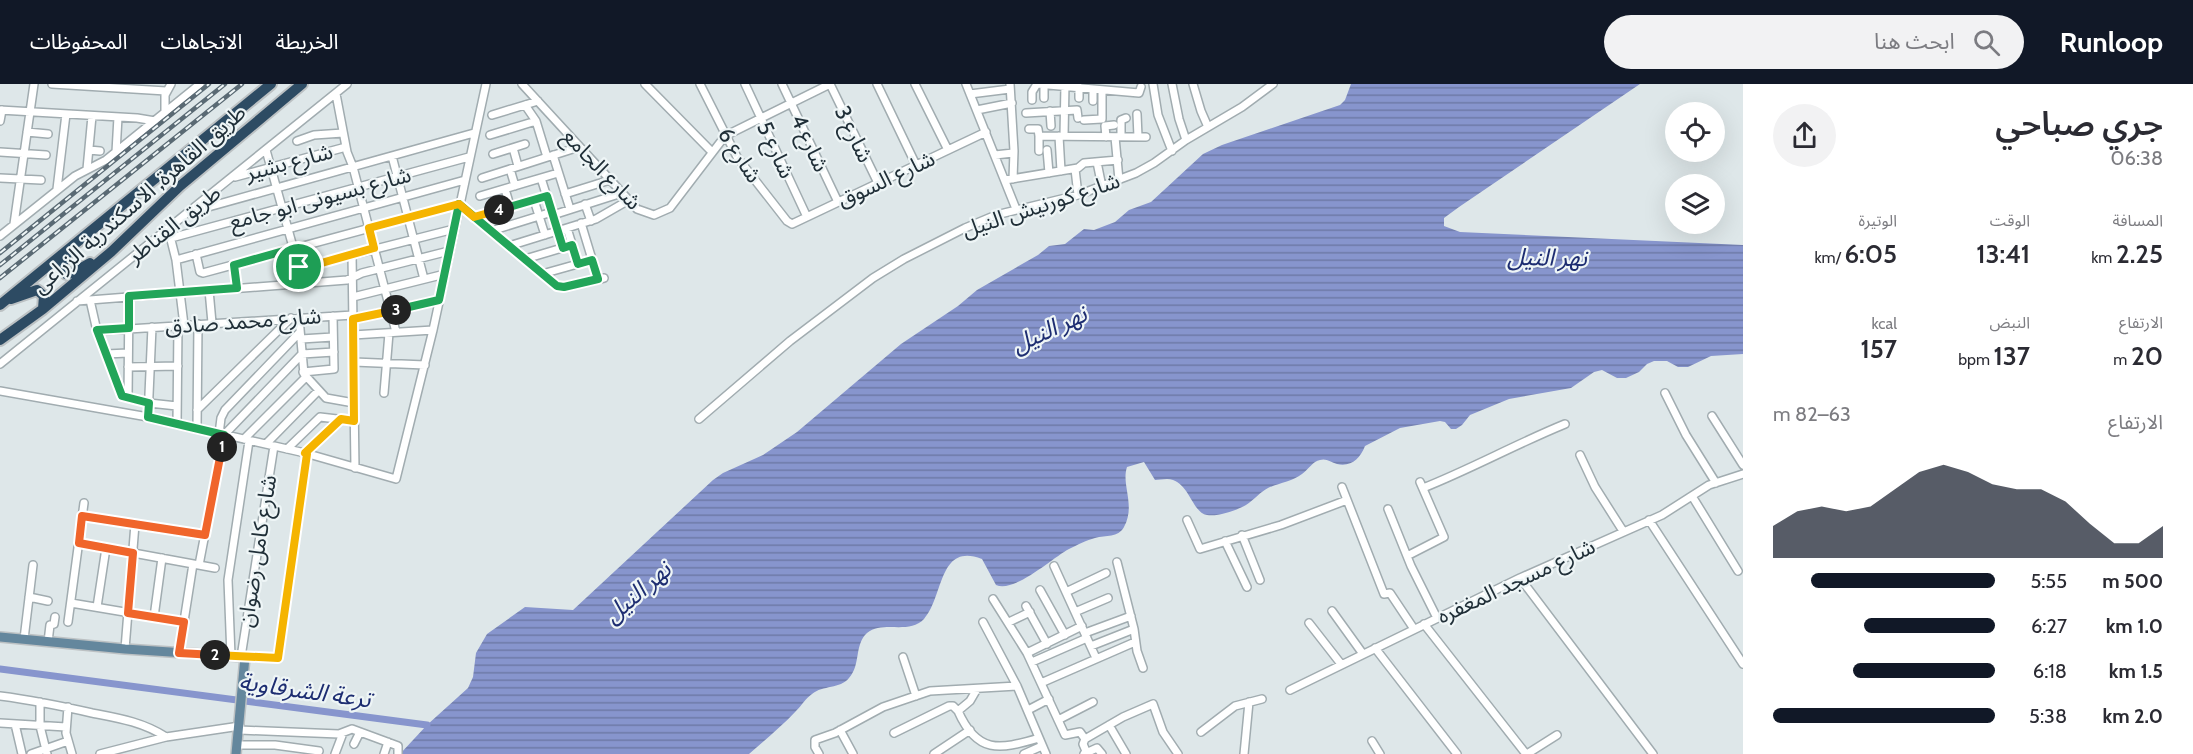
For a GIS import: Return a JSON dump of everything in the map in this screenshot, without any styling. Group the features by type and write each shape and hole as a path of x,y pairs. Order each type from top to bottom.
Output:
{"highway":[{"name":"طريق القاهرة, الاسكندرية الزراعى","path":"1,304 271,84"},
{"name":"طريق القاهرة, الاسكندرية الزراعى","path":"0,340 43,309 111,252 180,186 302,84"},
{"path":"71,246 61,264 61,270 66,274 111,252"},
{"path":"1,304 38,290 44,296 43,309"}],"main road":[{"path":"0,637 125,649 239,656 243,682 237,750"}],"street":[{"path":"14,224 34,84"},
{"path":"52,84 168,87 165,113"},
{"path":"0,236 57,189 116,152 200,84"},
{"name":"طريق القناطر","path":"0,364 347,84"},
{"path":"0,391 148,417 287,449 396,479 433,330 486,84"},
{"name":"شارع الجامع","path":"522,84 637,209 654,215 666,211 725,136 830,84"},
{"path":"645,84 712,152"},
{"name":"شارع 6","path":"700,84 737,157 787,221"},
{"name":"شارع 5","path":"745,84 807,217"},
{"name":"شارع 4","path":"782,84 838,202"},
{"name":"شارع 3","path":"830,84 878,183"},
{"path":"877,84 916,165"},
{"path":"915,84 948,150"},
{"path":"976,84 967,85 1016,209"},
{"path":"1044,84 1044,99"},
{"path":"1153,84 1158,115 1172,151"},
{"path":"1172,84 1186,140"},
{"path":"1193,84 1200,111 1208,126"},
{"name":"شارع كورنيش النيل","path":"699,419 790,341 873,278 904,259 965,228 1016,209 1078,195 1119,180 1154,163 1273,84"},
{"path":"1036,112 1032,92 1036,85 1136,89"},
{"path":"1061,171 1065,85"},
{"path":"970,94 1010,87 1013,178"},
{"path":"1079,87 1079,98"},
{"path":"1026,113 1078,110 1081,119 1102,119 1102,88"},
{"path":"1093,101 1102,88"},
{"path":"336,94 346,147 391,311 393,332 384,393"},
{"path":"492,115 538,101"},
{"path":"977,110 1012,103"},
{"path":"525,105 536,121 570,209"},
{"path":"0,121 1,110 154,121"},
{"path":"1050,111 1051,126"},
{"path":"57,189 66,114"},
{"path":"1039,136 1142,137 1137,114"},
{"path":"87,169 92,116"},
{"path":"116,152 118,117"},
{"path":"1119,180 1118,137 1121,120 1126,118"},
{"path":"490,135 536,121"},
{"path":"1106,137 1105,126 1114,125"},
{"path":"1080,128 1081,136"},
{"path":"1029,129 1038,130 1049,173"},
{"path":"27,132 48,134"},
{"name":"شارع السوق","path":"787,221 795,223 986,132"},
{"path":"297,141 311,135 343,133"},
{"path":"188,212 474,133"},
{"path":"493,154 525,144"},
{"name":"شارع بشير","path":"232,178 346,147"},
{"path":"482,178 579,147"},
{"path":"513,148 518,166"},
{"path":"89,150 100,151"},
{"path":"266,150 298,265 304,268 454,229"},
{"path":"0,152 46,155"},
{"path":"995,155 1013,153"},
{"path":"392,156 424,279"},
{"name":"شارع بسيونى ابو جامع","path":"171,238 469,157"},
{"path":"1005,180 1075,169 1084,163 1118,160"},
{"path":"1097,162 1102,186"},
{"path":"510,169 515,186"},
{"path":"1075,169 1078,195"},
{"path":"480,196 558,173"},
{"path":"0,178 41,180"},
{"path":"541,178 563,248"},
{"path":"176,260 465,180"},
{"path":"565,194 610,180"},
{"path":"505,189 510,207"},
{"path":"491,231 622,193"},
{"path":"474,217 547,196"},
{"path":"534,200 544,235"},
{"path":"509,246 591,221 629,200"},
{"path":"196,254 202,273 459,204"},
{"path":"459,204 560,287 601,278 592,260 581,224"},
{"path":"585,204 591,221"},
{"path":"168,228 181,292 177,424"},
{"path":"567,228 578,264"},
{"path":"525,259 572,245"},
{"path":"77,301 352,278 362,273 449,251"},
{"path":"352,254 355,468"},
{"path":"542,274 592,260"},
{"path":"234,265 237,288"},
{"path":"353,297 445,274"},
{"path":"209,290 212,323"},
{"path":"128,399 129,296"},
{"path":"90,300 97,330 121,394 128,399 177,406"},
{"name":"شارع محمد صادق","path":"97,330 333,316 353,317 439,300"},
{"path":"333,316 335,367 332,370 305,374 247,440 228,580 239,656 278,658 306,454 341,419"},
{"path":"197,410 295,318 300,335 305,374 326,398 354,403"},
{"path":"197,428 198,324"},
{"path":"148,417 152,327"},
{"path":"353,335 433,330"},
{"path":"179,653 196,564 205,535 222,434 221,418 225,410 300,335 333,337"},
{"path":"222,434 302,354 334,352"},
{"path":"106,354 128,353"},
{"path":"354,362 425,365"},
{"path":"128,367 178,366"},
{"path":"270,445 318,391"},
{"path":"1665,393 1686,435 1716,483"},
{"path":"1712,416 1743,465"},
{"path":"287,449 320,417 354,421"},
{"path":"1407,556 1444,537 1421,485 1469,470 1515,445 1565,424"},
{"name":"شارع كامل رضوان","path":"239,656 270,445"},
{"path":"1581,455 1595,487 1623,531"},
{"name":"شارع مسجد المغفره","path":"1290,690 1520,578 1671,509 1716,483 1743,474"},
{"path":"1342,487 1384,594 1390,593 1413,629"},
{"path":"1692,496 1738,571"},
{"path":"1187,520 1200,549 1281,525 1347,500"},
{"path":"68,622 84,503"},
{"path":"1388,509 1407,556 1437,618"},
{"path":"82,516 205,535"},
{"path":"1648,520 1743,664"},
{"path":"125,649 135,524"},
{"path":"1242,535 1260,580"},
{"path":"1225,541 1247,586"},
{"path":"79,543 215,568"},
{"path":"97,608 106,548"},
{"path":"154,617 162,558"},
{"path":"1117,562 1143,668"},
{"path":"24,639 33,565"},
{"path":"1054,566 1096,658"},
{"path":"1066,592 1106,573"},
{"path":"1520,578 1653,754"},
{"path":"1040,590 1065,635"},
{"path":"29,597 48,601"},
{"path":"1075,612 1108,598"},
{"path":"993,599 1028,653 1066,736 1080,732 1085,739"},
{"path":"71,603 184,622"},
{"path":"1009,622 1028,609 1047,644"},
{"path":"1332,611 1363,654"},
{"path":"1028,653 1065,635 1084,632 1131,616"},
{"path":"48,642 50,625 54,623 55,617"},
{"path":"983,622 1017,686 1046,754"},
{"path":"1310,623 1341,664"},
{"path":"1424,624 1526,754 1557,735"},
{"path":"1091,646 1134,629"},
{"path":"1032,662 1084,632"},
{"path":"1041,683 1135,642"},
{"path":"1375,648 1457,754"},
{"path":"903,657 916,696"},
{"path":"819,754 815,747 815,740 840,730 874,711 916,696 939,689 1017,686"},
{"path":"958,711 970,701 977,689"},
{"path":"0,696 143,724 166,737"},
{"path":"1028,710 1049,699"},
{"path":"1201,732 1235,706 1262,699"},
{"path":"40,702 40,726 46,752"},
{"path":"1058,720 1094,702"},
{"path":"1244,754 1249,702"},
{"path":"1102,754 1097,748 1085,753 1082,742 1109,725 1153,704 1163,732 1178,754"},
{"path":"894,733 953,706 984,745 997,748 1007,747 1039,738"},
{"path":"68,708 66,727 72,754"},
{"path":"0,723 66,727"},
{"path":"15,724 22,754"},
{"path":"1109,725 1126,754"},
{"path":"100,754 166,737 240,728 343,733"},
{"path":"335,754 343,733 348,729 388,742 398,751"},
{"path":"840,730 853,754"},
{"path":"934,754 970,730"},
{"path":"275,745 276,731"},
{"path":"354,744 360,732"},
{"path":"31,754 46,752 68,741"},
{"path":"1372,741 1380,754"},
{"path":"384,754 388,742"},
{"path":"262,754 264,745"},
{"path":"237,750 275,745 319,751"},
{"path":"1024,754 1042,746"}],"water":[{"name":"نهر النيل","path":"1351,84 1640,84 1459,207 1444,218 1444,226 1460,232 1743,245 1743,354 1711,356 1688,367 1678,367 1667,361 1654,361 1626,378 1617,378 1602,370 1594,372 1571,388 1509,399 1470,415 1456,429 1451,429 1445,422 1440,421 1400,428 1365,446 1358,458 1351,463 1342,465 1324,460 1317,461 1298,476 1268,488 1246,505 1222,514 1202,513 1179,483 1171,479 1155,480 1144,462 1127,467 1129,511 1121,531 1079,544 1023,579 1004,586 996,585 982,559 968,556 957,558 944,574 924,619 911,626 873,629 867,633 860,643 855,667 849,678 841,684 816,691 749,754 400,754 427,725 468,688 473,677 476,653 487,634 525,607 573,610 713,480 763,455 797,432 901,344 958,306 977,290 1038,255 1049,246 1065,244 1084,229 1094,230 1115,222 1129,210 1151,202 1203,154 1222,145 1340,105 1345,100"}],"waterway":[{"name":"ترعة الشرقاوية","path":"0,669 427,725"}],"railway":[{"path":"0,253 209,84"},
{"path":"0,265 225,84"},
{"path":"0,278 242,84"}],"route":[{"path":"299,267 294,248 234,265 237,288 129,296 129,328 97,330 122,396 149,403 148,417 224,435 205,535 82,516 79,543 133,553 128,613 184,622 179,653 278,658 307,454 305,453 341,419 354,421 353,319 439,300 459,204 474,217 557,286 564,287 598,279 592,260 578,264 572,245 563,248 547,196 474,217 459,204 369,228 374,248 304,268 299,267"}]}
